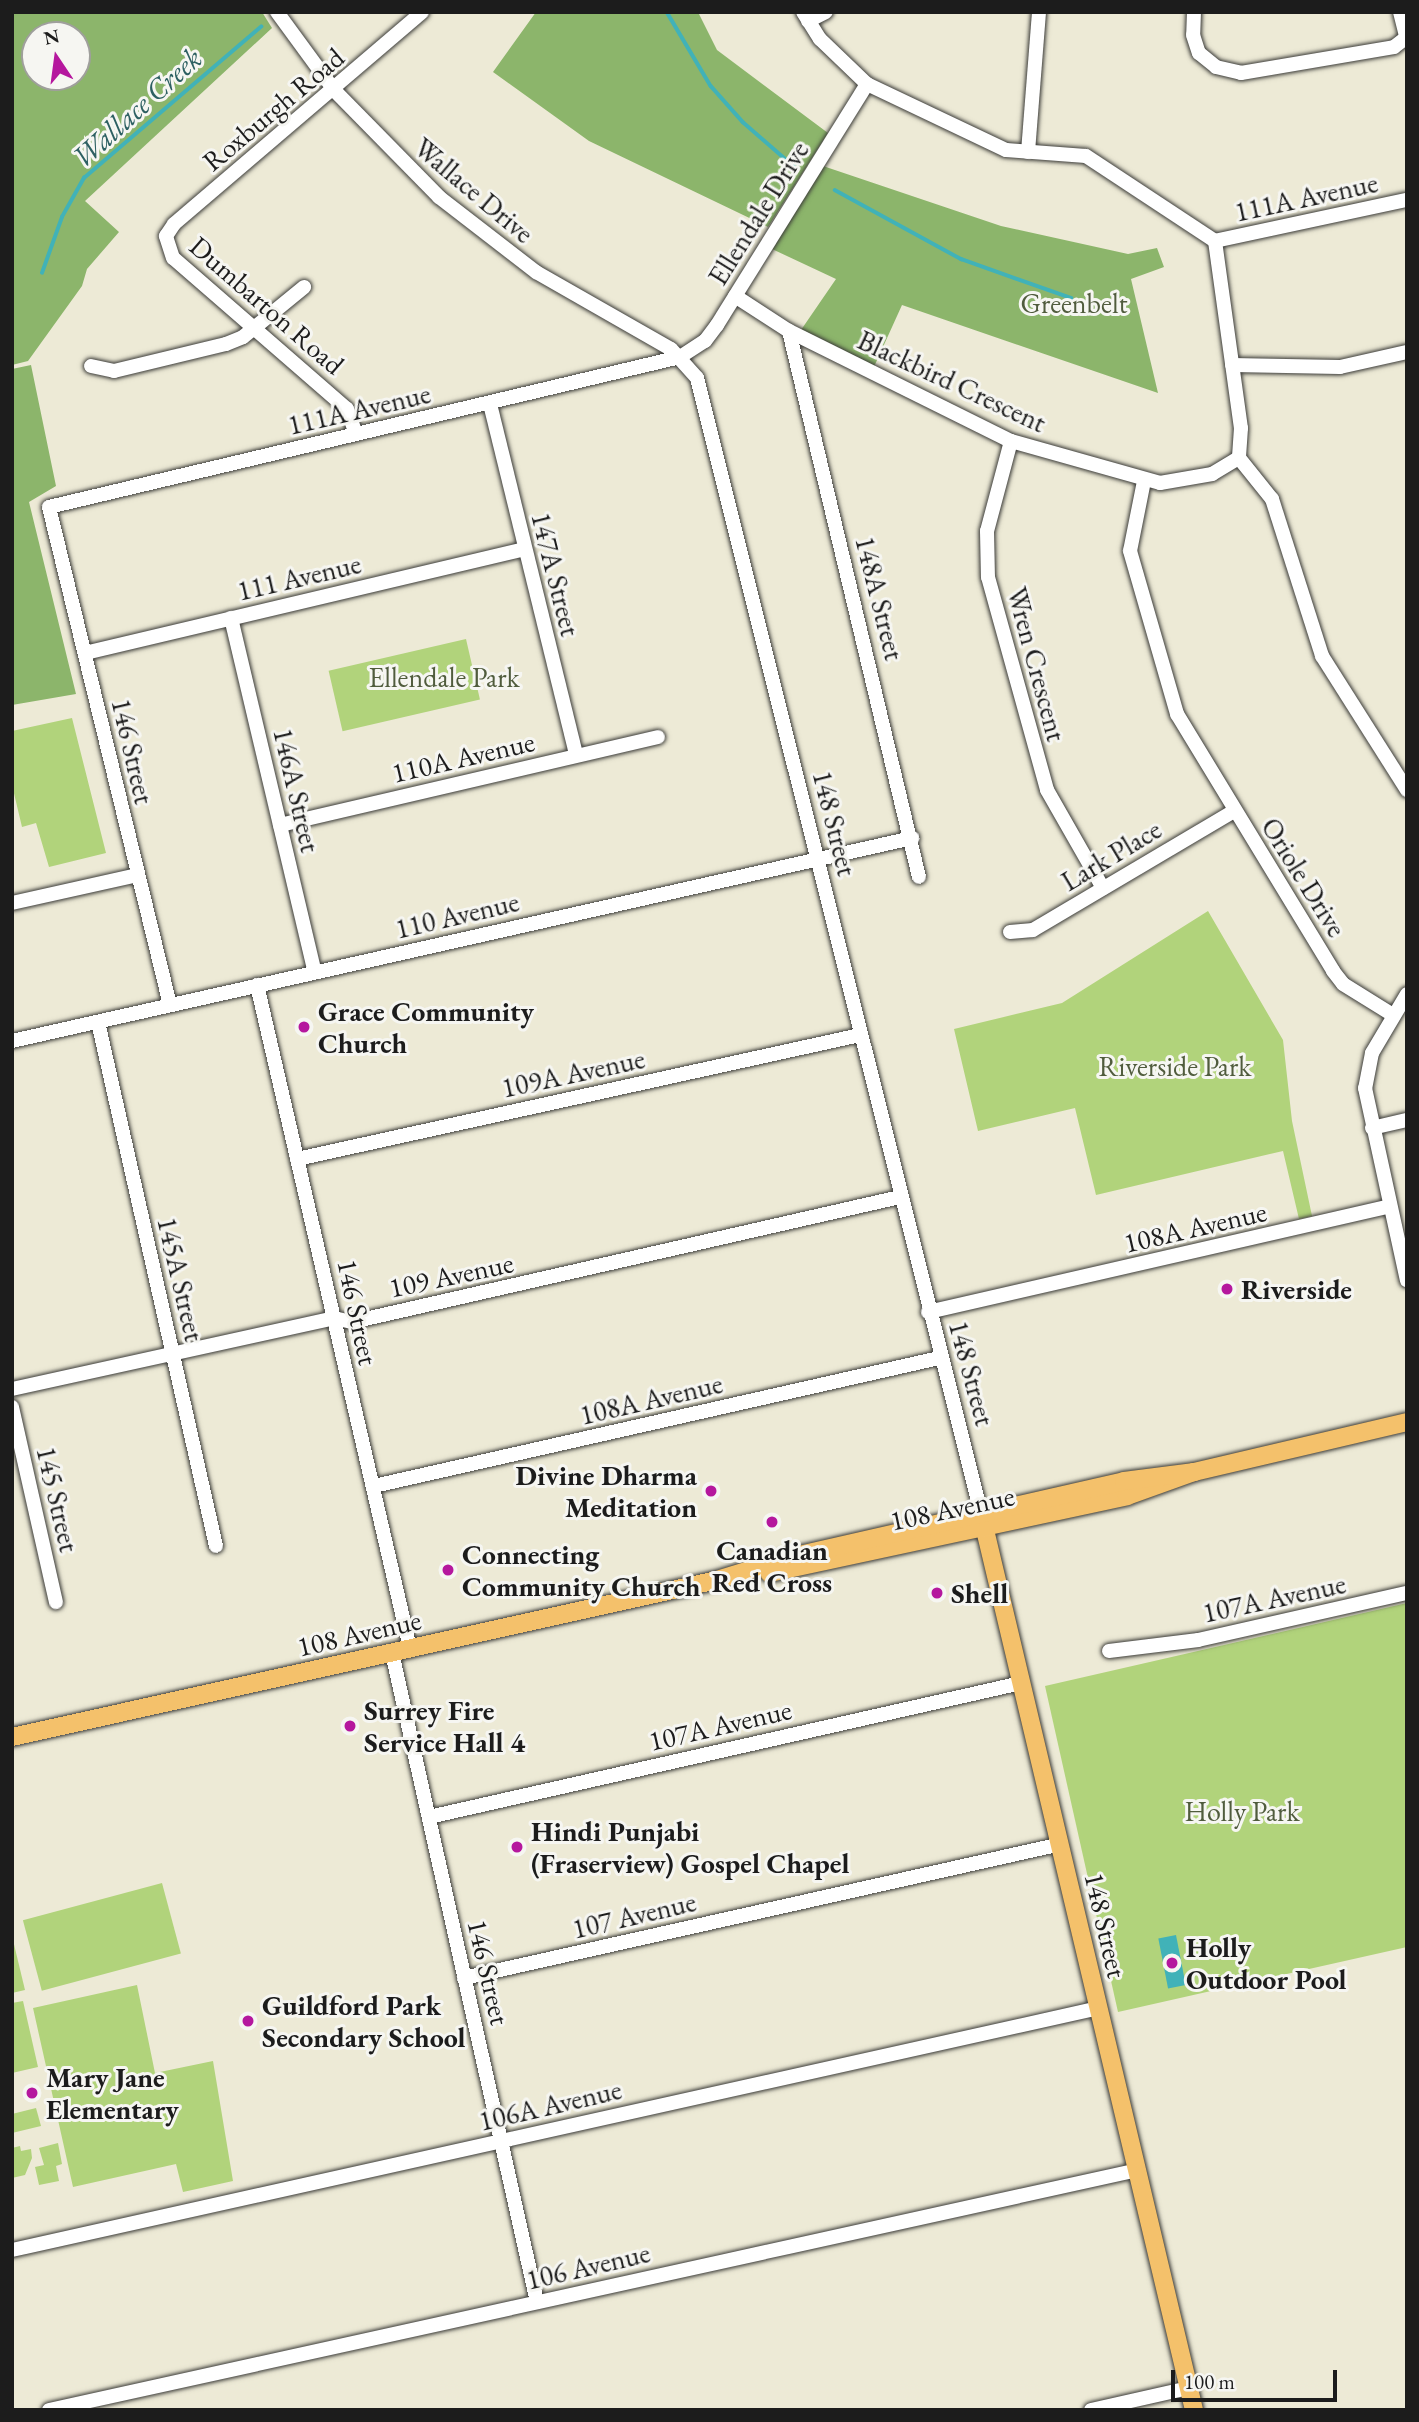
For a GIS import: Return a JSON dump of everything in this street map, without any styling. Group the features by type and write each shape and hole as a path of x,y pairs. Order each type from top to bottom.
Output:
{"main road":[{"name":"108 Avenue","path":"12,1737 717,1580 797,1569 983,1521 1127,1496 1194,1472 1407,1422"},
{"name":"148 Street","path":"983,1521 1194,2410"}],"street":[{"name":"Wallace Drive","path":"277,12 334,90 409,170 500,247 575,297 680,358"},
{"name":"Roxburgh Road","path":"166,248 166,236 174,224 334,90 422,12"},
{"path":"826,12 806,17 820,39 867,84 1006,149 1086,156 1215,241 1241,428 1239,458 1272,499 1322,656 1407,790"},
{"path":"1028,152 1039,12"},
{"path":"1194,12 1193,35 1199,53 1216,67 1241,73 1394,47 1407,38 1400,12"},
{"name":"Ellendale Drive","path":"680,358 705,341 867,84"},
{"name":"111A Avenue","path":"1215,241 1407,201"},
{"name":"Dumbarton Road","path":"166,248 347,408 356,434"},
{"path":"91,366 114,371 211,349 237,340 304,287"},
{"name":"Blackbird Crescent","path":"735,296 789,331 1011,441 1144,481 1196,479 1239,458"},
{"name":"148A Street","path":"789,331 912,838 919,877"},
{"path":"1232,365 1340,367 1406,357"},
{"name":"111A Avenue","path":"50,507 680,358"},
{"name":"148 Street","path":"680,358 697,378 705,401 939,1358 983,1521"},
{"name":"147A Street","path":"490,404 576,755"},
{"name":"Wren Crescent","path":"1011,441 987,531 988,577 1047,790 1103,888"},
{"name":"Oriole Drive","path":"1144,481 1130,535 1134,569 1177,714 1234,811 1343,984 1393,1015"},
{"name":"146 Street","path":"50,507 170,1005"},
{"name":"111 Avenue","path":"85,653 524,549"},
{"name":"146A Street","path":"231,618 315,972"},
{"name":"110A Avenue","path":"280,825 658,737"},
{"name":"Lark Place","path":"1010,932 1033,930 1234,811"},
{"name":"110 Avenue","path":"12,1041 912,838"},
{"path":"12,903 137,875"},
{"name":"146 Street","path":"257,985 410,1648"},
{"path":"1407,994 1393,1015 1365,1073 1372,1128 1407,1280"},
{"name":"145A Street","path":"98,1022 216,1546"},
{"name":"109A Avenue","path":"297,1158 860,1035"},
{"path":"1372,1128 1407,1120"},
{"name":"109 Avenue","path":"12,1389 334,1318 363,1320 900,1197"},
{"name":"108A Avenue","path":"928,1312 1390,1206"},
{"name":"108A Avenue","path":"374,1486 939,1358"},
{"name":"145 Street","path":"12,1407 56,1602"},
{"name":"107A Avenue","path":"1109,1651 1198,1640 1407,1593"},
{"name":"146 Street","path":"392,1653 537,2302"},
{"name":"107A Avenue","path":"429,1816 1021,1683"},
{"name":"107 Avenue","path":"464,1978 1060,1844"},
{"name":"106A Avenue","path":"12,2250 1099,2008"},
{"name":"106 Avenue","path":"49,2410 1138,2170"},
{"path":"1091,2410 1189,2388"}],"green space":[{"path":"12,12 262,12 272,28 85,201 119,232 87,269 82,286 28,361 12,365"},
{"path":"536,12 698,12 717,50 828,133 768,227 589,141 493,72"},
{"name":"Greenbelt","path":"823,166 1001,226 1128,254 1157,248 1164,267 1131,279 1158,393 902,305 873,369 801,330 836,279 772,249"},
{"path":"31,365 56,486 29,502 76,694 12,705 12,369"},
{"name":"Ellendale Park","path":"466,639 480,699 343,731 329,671"},
{"path":"72,718 106,853 49,867 36,823 22,827 12,785 12,731"},
{"name":"Riverside Park","path":"1208,911 1283,1040 1292,1121 1312,1216 1299,1219 1283,1151 1096,1195 1075,1108 978,1131 954,1029 1062,1003"},
{"name":"Holly Park","path":"1407,1603 1407,1947 1118,2012 1045,1686"},
{"path":"162,1883 181,1954 42,1991 23,1920"},
{"path":"12,1936 25,1990 12,1993"},
{"path":"137,1985 155,2073 213,2061 233,2181 183,2192 176,2164 73,2187 33,2008"},
{"path":"23,2001 38,2067 12,2073 12,2003"},
{"path":"36,2108 41,2126 12,2133 12,2114"},
{"path":"58,2143 62,2164 56,2166 59,2181 39,2185 35,2167 44,2165 39,2148"},
{"path":"20,2146 21,2151 31,2149 32,2158 25,2175 12,2178 12,2148"}],"water":[{"path":"1176,1935 1186,1985 1168,1988 1158,1938"}],"waterway":[{"path":"667,12 711,86 743,122 796,168"},
{"name":"Wallace Creek","path":"42,273 62,217 84,178 261,27"},
{"path":"835,190 961,259 1071,298"}],"place":[{"name":"Grace Community Church","path":"304,1027"},
{"name":"Riverside","path":"1227,1289"},
{"name":"Divine Dharma Meditation","path":"711,1491"},
{"name":"Canadian Red Cross","path":"772,1522"},
{"name":"Connecting Community Church","path":"448,1570"},
{"name":"Shell","path":"937,1593"},
{"name":"Surrey Fire Service Hall 4","path":"350,1726"},
{"name":"Hindi Punjabi (Fraserview) Gospel Chapel","path":"517,1847"},
{"name":"Holly Outdoor Pool","path":"1172,1963"},
{"name":"Guildford Park Secondary School","path":"248,2021"},
{"name":"Mary Jane Elementary","path":"32,2093"}]}
